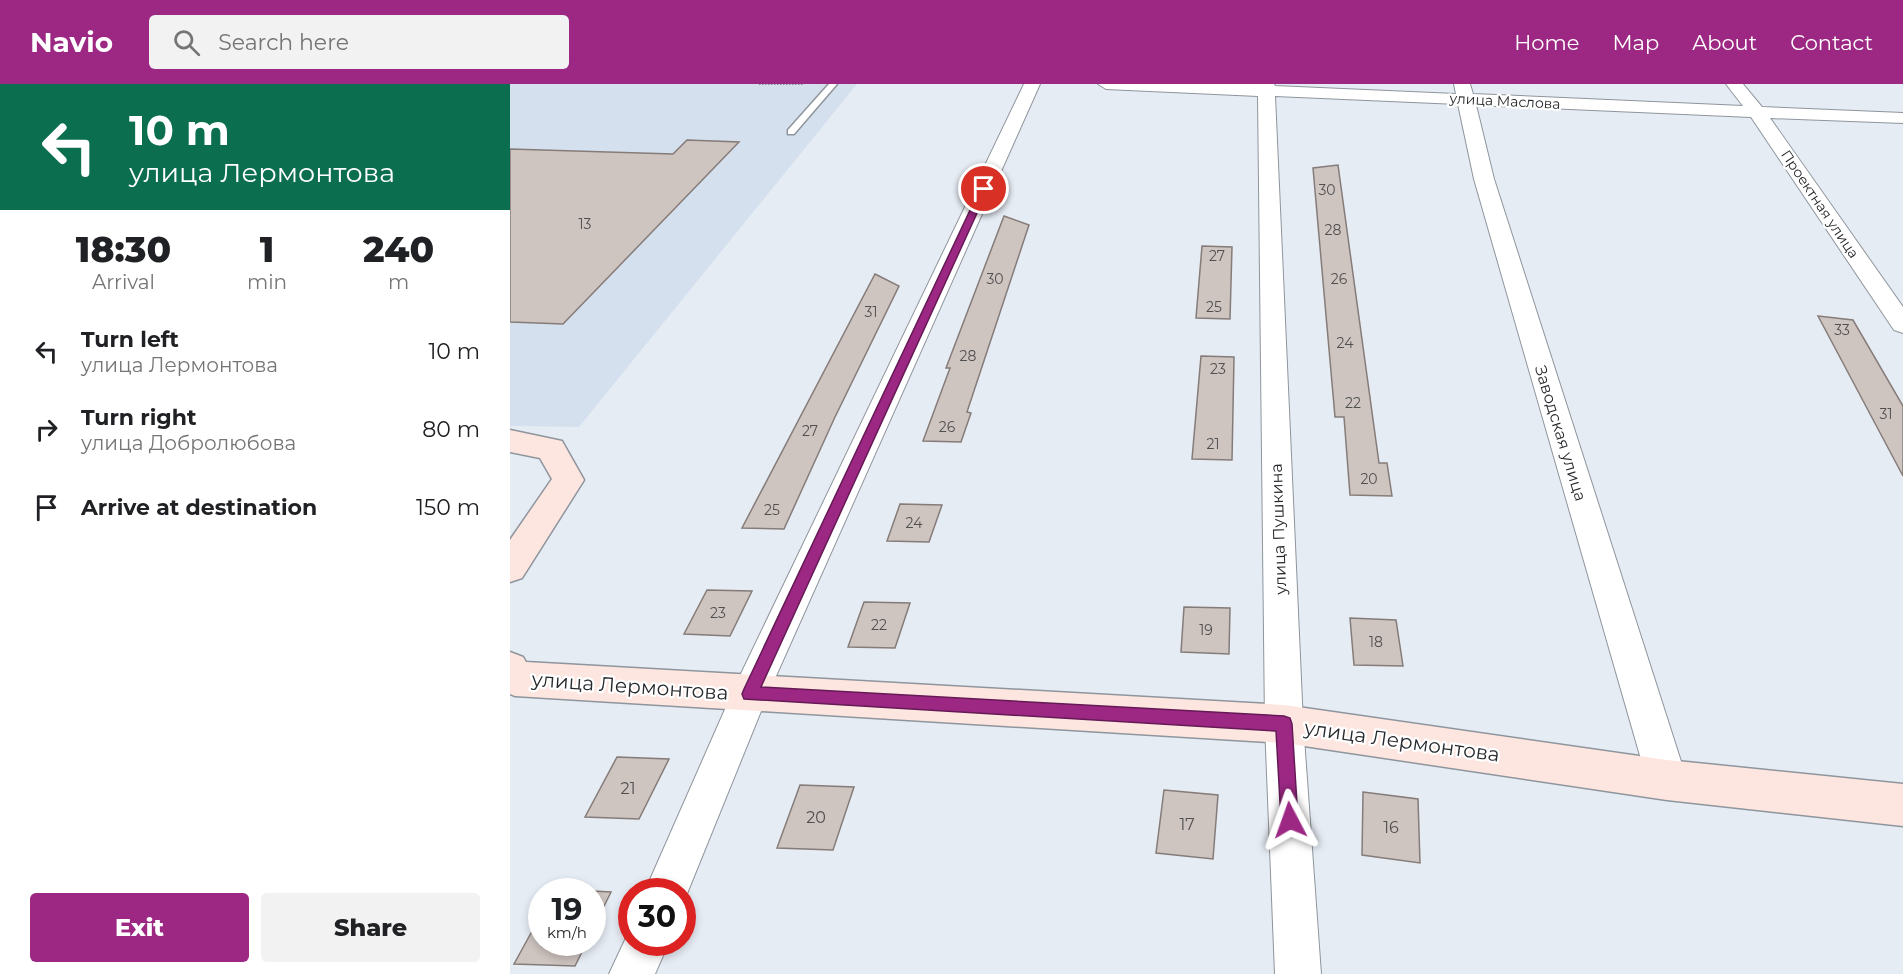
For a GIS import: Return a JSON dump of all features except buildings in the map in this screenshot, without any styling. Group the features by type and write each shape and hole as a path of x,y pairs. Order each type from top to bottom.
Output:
{"street":[{"path":"672,878 750,694 1032,84"},
{"name":"улица Маслова","path":"1106,84 1464,91 1757,112 1903,118"},
{"name":"Проектная улица","path":"1734,84 1757,112 1903,325"},
{"name":"улица Пушкина","path":"1266,87 1284,724 1298,974"},
{"name":"Заводская улица","path":"1464,91 1484,179 1667,780"},
{"path":"510,441 551,448 568,480 510,568"},
{"name":"улица Лермонтова","path":"512,676 750,694 1284,724 1667,780 1903,805"},
{"path":"632,974 640,956"}],"lane":[{"path":"791,132 833,84"}],"path":[{"path":"759,84 833,84"}],"shaded area":[{"path":"510,84 857,84 579,427 510,426"}],"route":[{"path":"984,189 750,694 1284,724 1290,820"}]}
